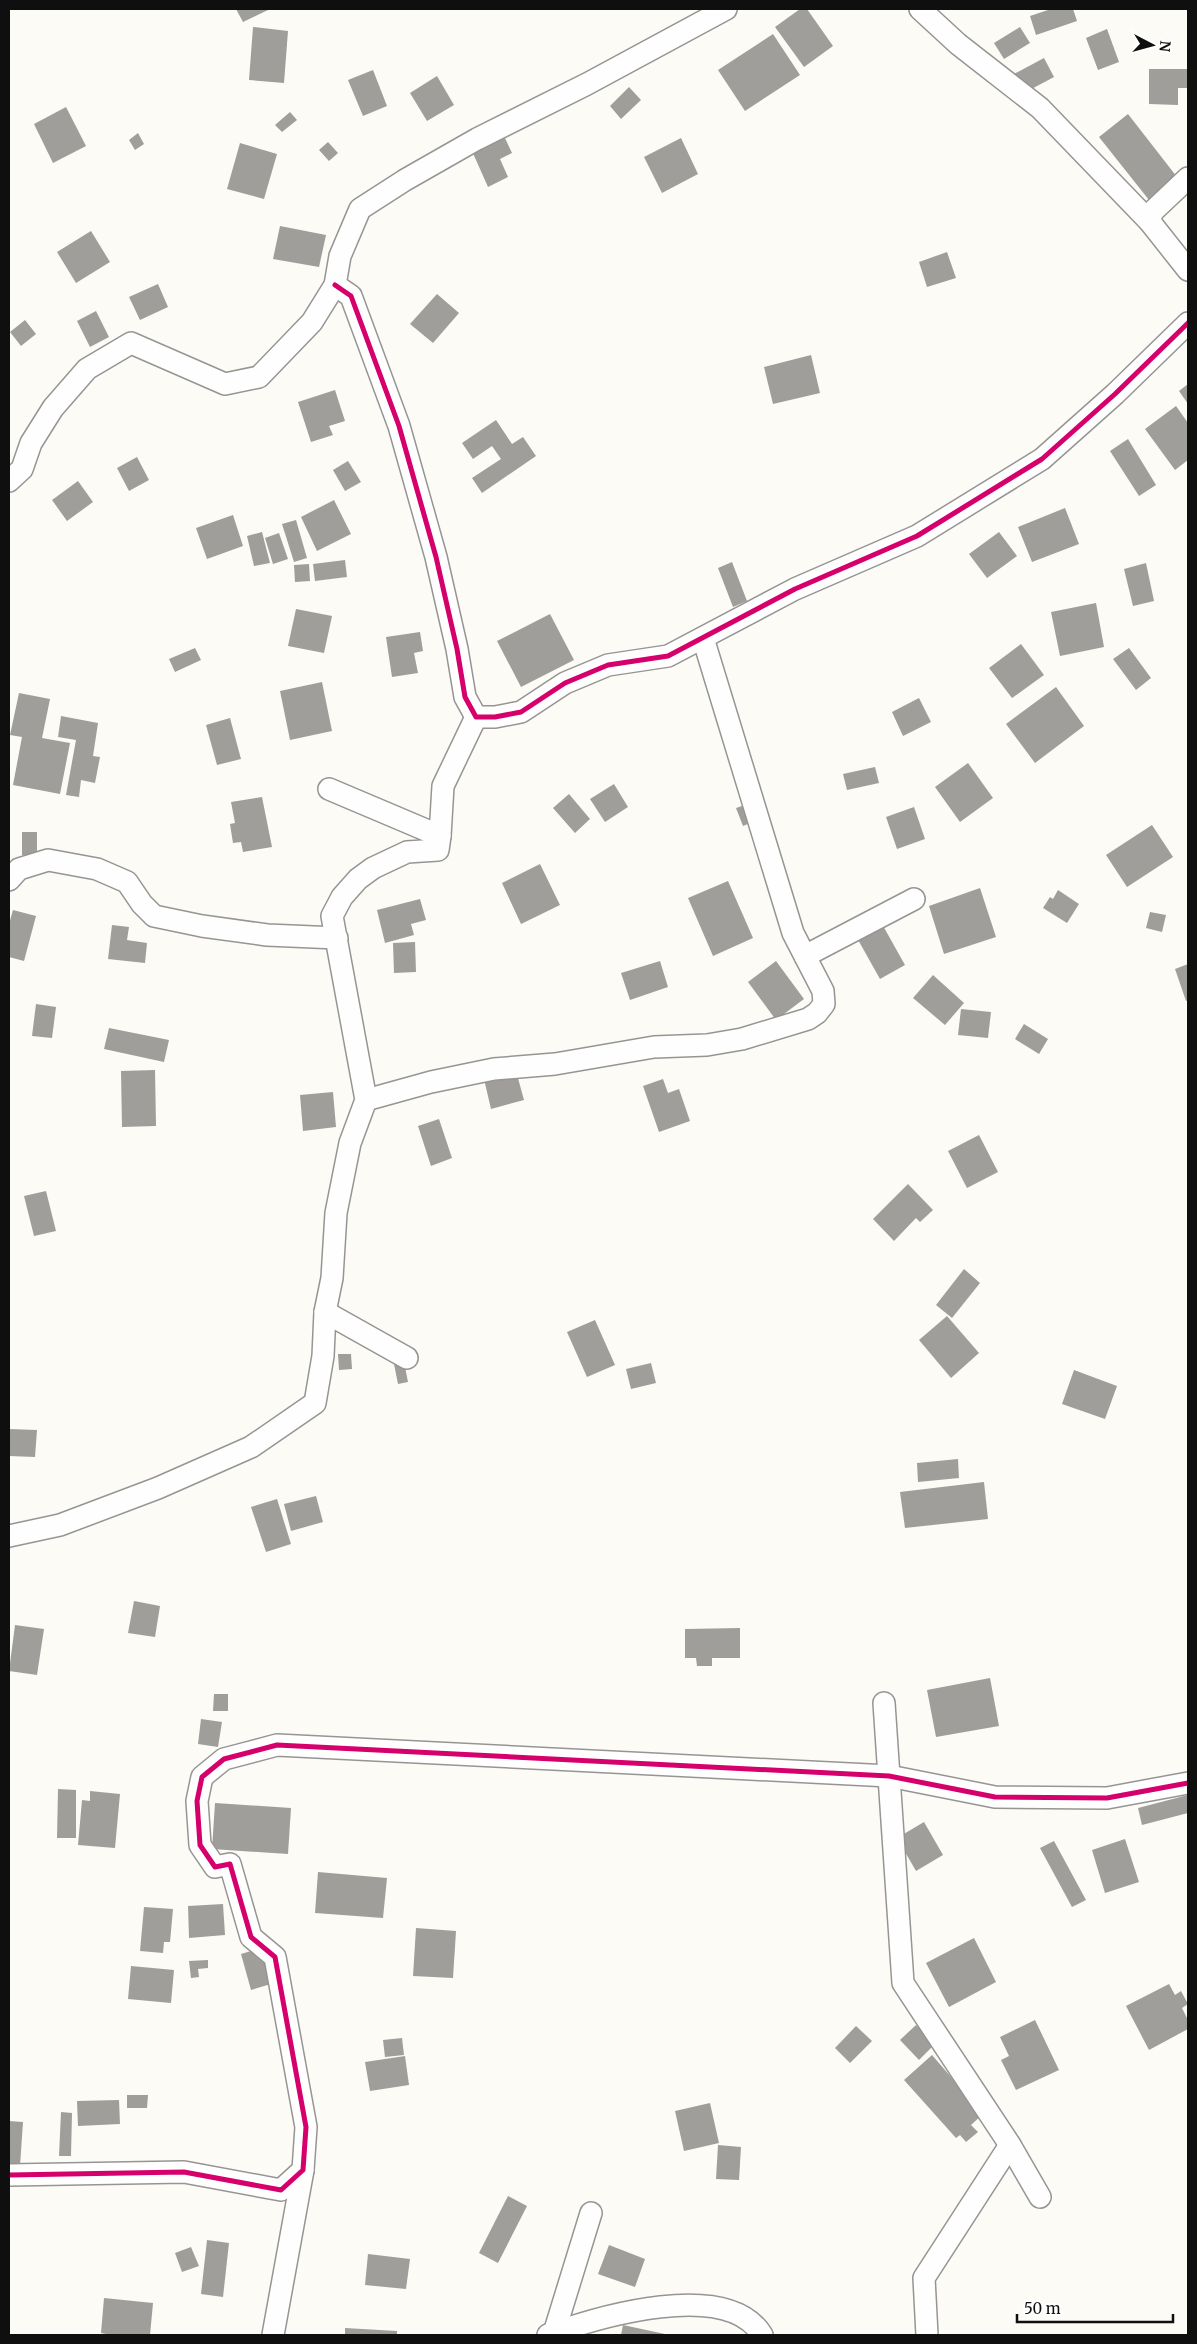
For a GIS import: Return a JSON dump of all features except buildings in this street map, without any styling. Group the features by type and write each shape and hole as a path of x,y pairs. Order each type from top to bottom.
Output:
{"street":[{"path":"9,481 22,469 31,443 53,408 87,369 132,343 225,384 259,377 312,322 335,285 340,256 360,209 405,180 478,139 587,84 726,9"},
{"path":"920,9 958,44 1040,108 1150,222 1188,270"},
{"path":"1150,222 1152,212 1188,178"},
{"path":"335,285 351,296 399,426 436,557 457,649 464,697 476,717"},
{"path":"476,717 495,717 521,712 565,683 608,665 668,656 795,589 917,536 1042,459 1115,394 1188,322"},
{"path":"366,1100 431,1082 494,1069 555,1064 654,1048 707,1045 742,1039 808,1018 824,1004 823,990 793,932 703,638"},
{"path":"9,1536 60,1525 158,1488 251,1447 315,1403 323,1356 325,1312 332,1278 336,1213 350,1142 366,1100 332,916 342,897 358,879 373,868 407,852 438,850 443,786 476,717"},
{"path":"329,789 440,836"},
{"path":"9,880 19,869 48,860 97,869 128,882 142,904 154,916 202,926 267,935 337,938"},
{"path":"805,956 914,899"},
{"path":"325,1312 407,1358"},
{"path":"884,1703 903,1983 1010,2145 1040,2197"},
{"path":"273,2335 303,2170 306,2128 275,1957 251,1937 230,1864 215,1867 200,1845 197,1800 202,1777 224,1759 278,1745 888,1776 995,1797 1107,1798 1188,1783"},
{"path":"926,2335 924,2278 1010,2145"},
{"path":"9,2175 184,2172 281,2190 303,2170"},
{"path":"551,2334 591,2213"},
{"path":"551,2334 597,2318 671,2305 725,2308 756,2326 762,2335"}],"cycle path":[{"path":"335,285 351,296 399,426 436,557 457,649 465,697 476,717 495,717 521,712 565,683 608,665 668,656 795,589 917,536 1042,459 1115,394 1188,323"},
{"path":"9,2175 184,2172 281,2190 303,2170 306,2127 275,1957 251,1937 230,1864 215,1867 200,1845 197,1801 202,1777 224,1759 277,1745 889,1776 995,1797 1107,1798 1188,1783"}]}
